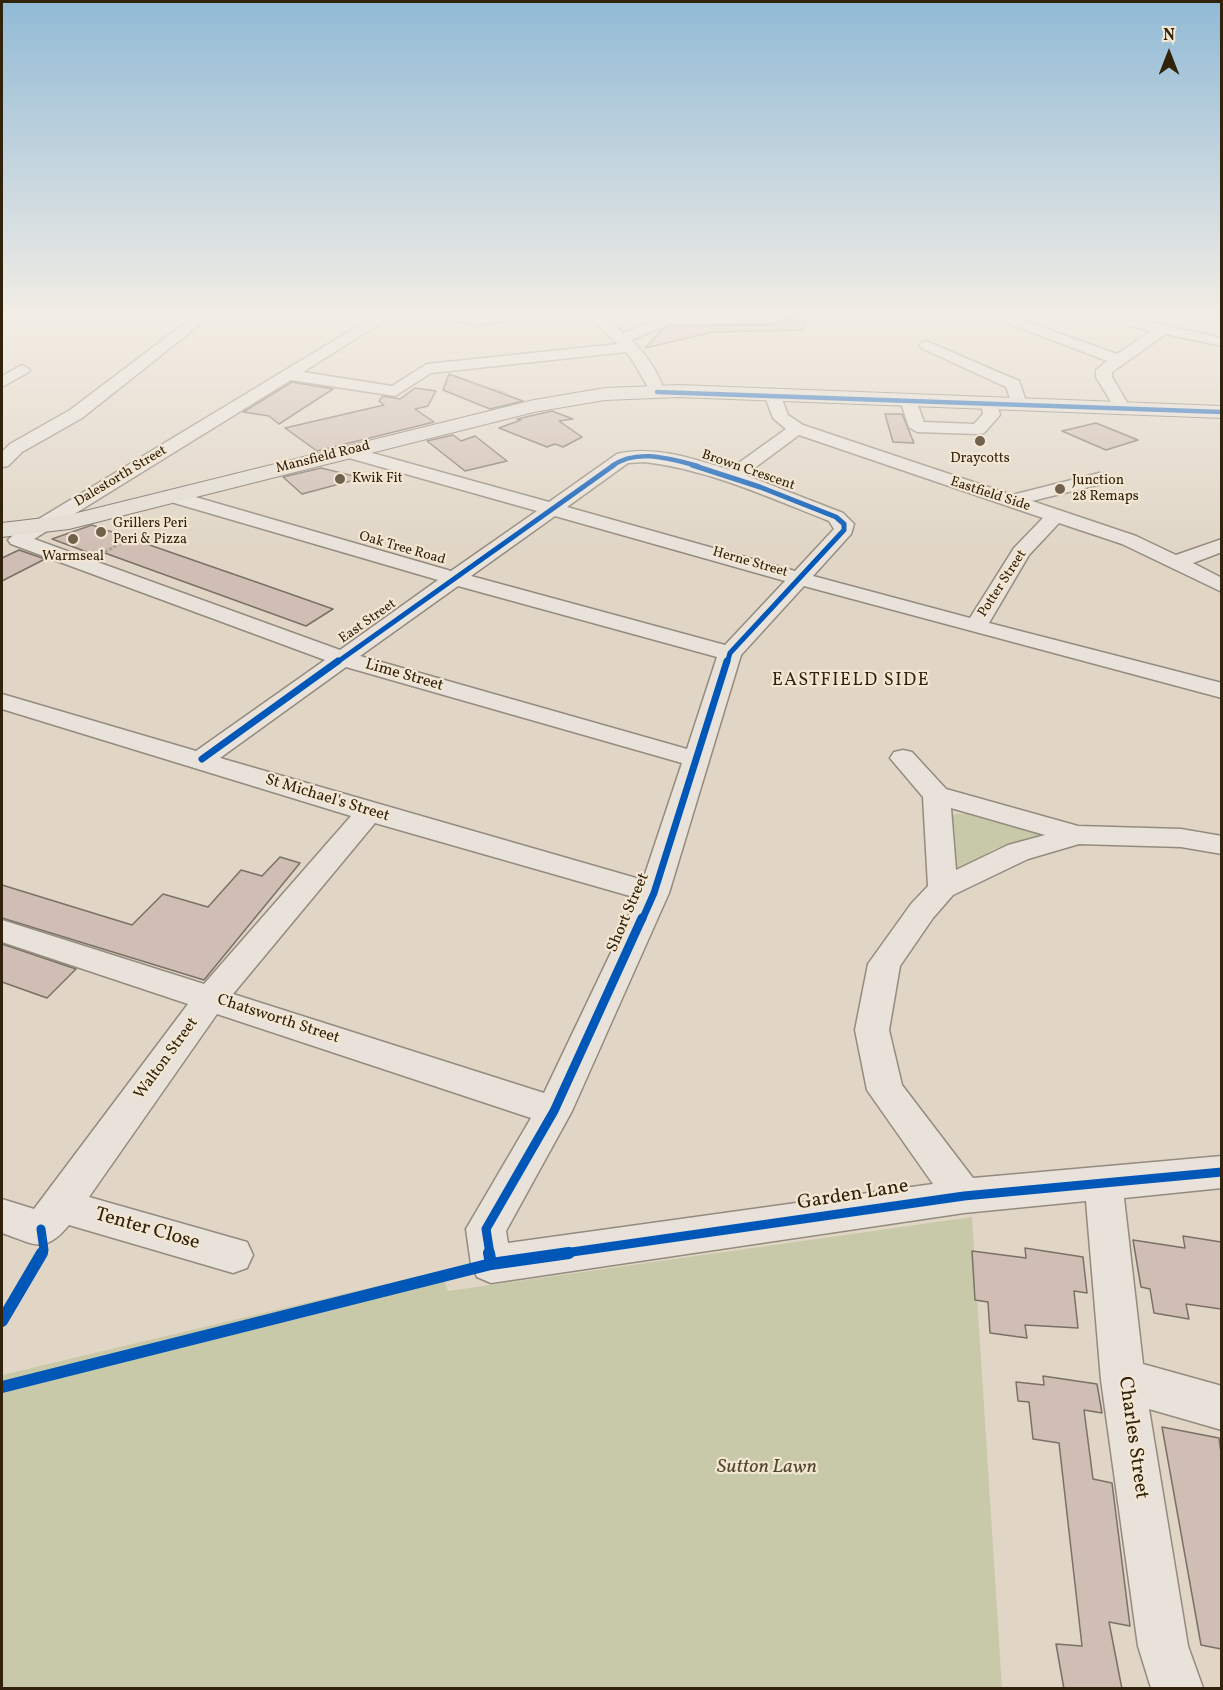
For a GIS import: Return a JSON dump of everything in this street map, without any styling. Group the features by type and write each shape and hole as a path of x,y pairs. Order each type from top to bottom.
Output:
{"main road":[{"name":"Mansfield Road","path":"7,539 39,526 69,522 534,406 605,394 634,393"},
{"name":"Mansfield Road","path":"762,393 1221,412"}],"street":[{"path":"2,462 16,448 76,414 103,393"},
{"name":"Dalestorth Street","path":"39,526 260,393"},
{"path":"1015,393 1019,404"},
{"path":"1114,393 1124,408"},
{"name":"Eastfield Side","path":"772,394 781,418 797,429 1129,540 1221,586"},
{"path":"908,400 917,427 978,429 992,415 989,403"},
{"name":"Brown Crescent","path":"730,478 797,429"},
{"name":"Herne Street","path":"348,452 976,626 1221,691"},
{"name":"Brown Crescent","path":"550,508 623,458 634,455 659,457 730,478 837,517 844,524 844,530 802,578"},
{"path":"1009,501 1099,479"},
{"name":"Oak Tree Road","path":"171,496 453,578 730,653"},
{"name":"East Street","path":"202,759 550,508"},
{"name":"Potter Street","path":"976,626 1021,552 1054,516"},
{"name":"Lime Street","path":"7,539 84,562 340,658 695,759"},
{"path":"1176,563 1221,545"},
{"name":"Short Street","path":"491,1264 486,1229 554,1111 654,893 730,653 802,578"},
{"name":"St Michael's Street","path":"2,701 202,759 369,812 654,893"},
{"path":"903,758 936,795 1078,835 1181,838 1221,845"},
{"path":"936,795 943,888"},
{"name":"Walton Street","path":"51,1217 211,998 369,812"},
{"path":"964,1196 885,1090 872,1030 885,964 922,911 943,888 1018,852 1078,835"},
{"name":"Chatsworth Street","path":"2,931 554,1111"},
{"name":"Garden Lane","path":"491,1264 964,1196 1221,1172"},
{"name":"Charles Street","path":"1104,1184 1123,1380 1163,1646 1177,1689"},
{"name":"Tenter Close","path":"2,1216 51,1217 233,1255"},
{"path":"1123,1380 1221,1408"}],"path":[{"path":"502,393 534,406"},
{"path":"84,562 136,534"}],"green space":[{"path":"971,813 1041,835 994,849 954,874 950,818 955,814"},
{"name":"Sutton Lawn","path":"972,1217 1002,1688 2,1688 2,1375 440,1271 448,1291"}],"building":[{"path":"274,393 327,393 279,424 269,416 243,412"},
{"path":"408,393 435,393 428,406 415,409 434,422 317,451 285,428 384,405 379,401 383,396 400,399"},
{"path":"450,393 501,393 523,401 490,409"},
{"path":"552,411 573,419 559,421 582,437 563,447 555,444 547,447 499,428 521,420 517,419"},
{"path":"885,414 902,414 914,443 893,442"},
{"path":"1096,423 1138,440 1106,450 1062,431"},
{"path":"453,435 461,441 475,436 507,461 465,471 427,441"},
{"path":"321,468 362,478 302,494 283,477"},
{"path":"92,525 333,609 306,626 102,552 95,555 52,539"},
{"path":"19,550 45,559 2,581 2,558"},
{"path":"280,857 300,863 204,980 2,918 2,885 132,925 163,894 208,907 241,870 262,876"},
{"path":"2,944 76,969 47,998 2,982"},
{"path":"1183,1236 1221,1242 1221,1309 1186,1304 1189,1319 1154,1313 1150,1289 1141,1287 1133,1240 1185,1248"},
{"path":"1025,1248 1083,1257 1087,1293 1074,1291 1078,1328 1025,1325 1027,1338 990,1333 988,1302 975,1300 972,1251 1026,1258"},
{"path":"1043,1376 1097,1384 1102,1413 1084,1410 1093,1479 1112,1483 1130,1626 1109,1622 1122,1689 1064,1689 1056,1644 1082,1646 1059,1443 1033,1439 1029,1402 1018,1401 1016,1382 1044,1385"},
{"path":"1162,1427 1219,1438 1221,1453 1221,1649 1201,1645"}],"cycle path":[{"path":"681,393 1222,412"},
{"path":"202,759 623,458 645,456 699,466 836,517 844,524 844,530 730,653 654,893 554,1111 486,1229 491,1264"},
{"path":"2,1387 491,1264 964,1196 1222,1172"},
{"path":"2,1321 44,1250 41,1229"}],"place":[{"name":"Draycotts","path":"980,441"},
{"name":"Kwik Fit","path":"340,479"},
{"name":"Junction 28 Remaps","path":"1060,489"},
{"name":"Grillers Peri Peri & Pizza","path":"101,532"},
{"name":"Warmseal","path":"73,539"}],"district":[{"name":"EASTFIELD SIDE","path":"851,682"}]}
